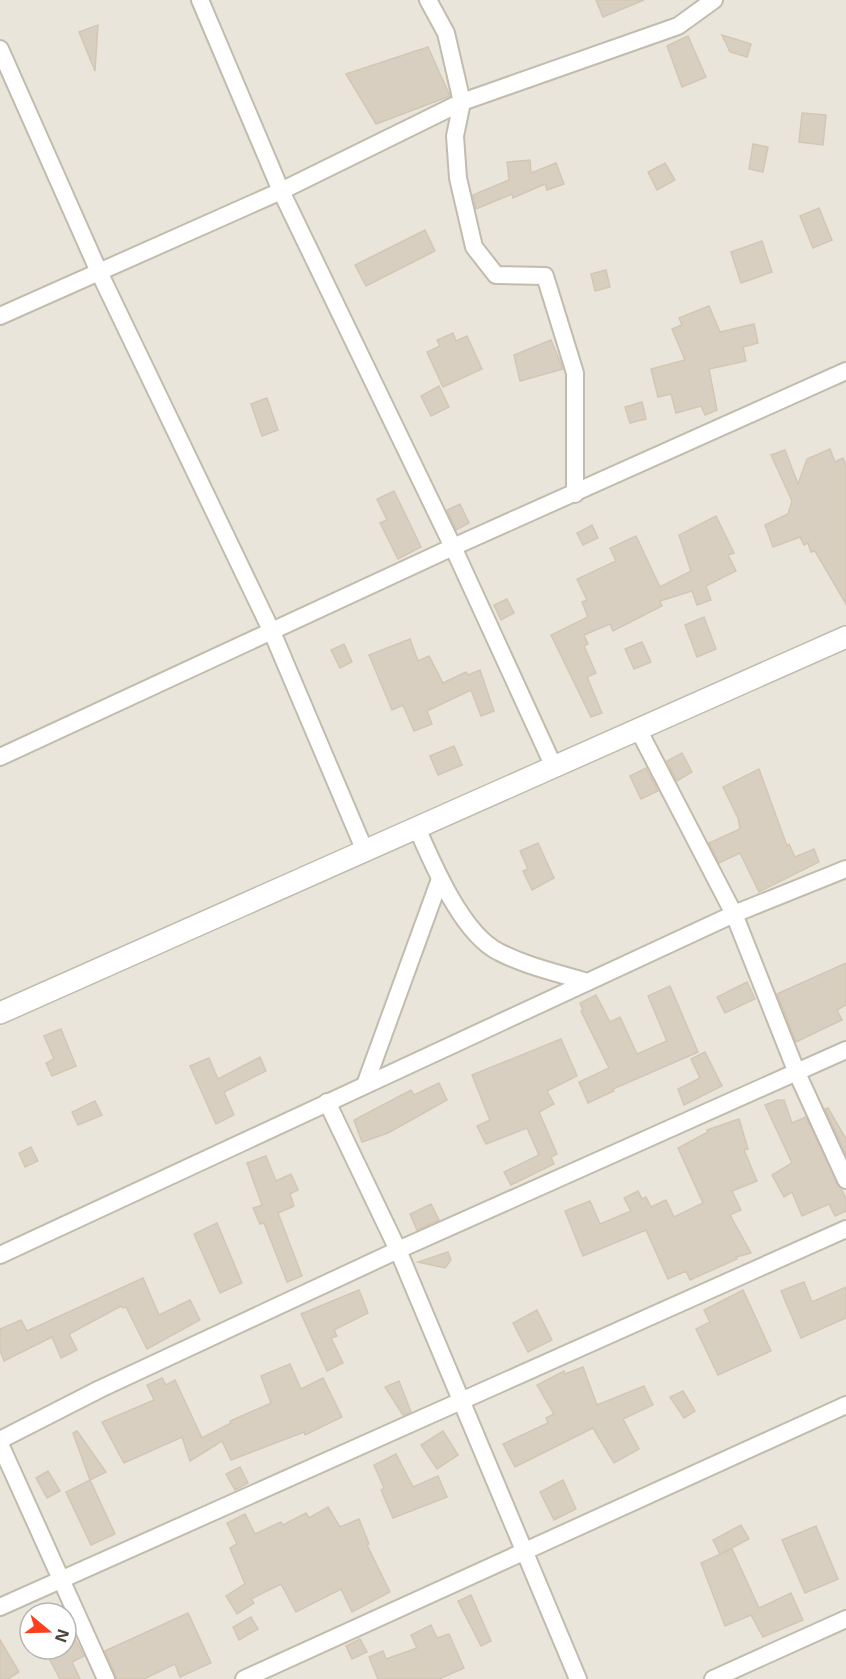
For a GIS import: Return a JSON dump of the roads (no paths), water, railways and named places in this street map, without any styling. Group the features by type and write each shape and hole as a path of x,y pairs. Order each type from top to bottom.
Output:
{"street":[{"path":"200,0 281,191 453,547 554,767"},
{"path":"428,0 446,33 462,102 455,136 458,178 474,247 496,275 545,276 575,373 575,494"},
{"path":"0,316 281,191 462,102 678,26 714,0"},
{"path":"0,49 99,272 272,632 365,851"},
{"path":"0,757 453,547 846,371"},
{"path":"0,1013 846,637"},
{"path":"638,729 734,914 797,1073 846,1180"},
{"path":"417,828 440,879 469,926 498,952 586,982"},
{"path":"0,1255 734,914 846,869"},
{"path":"365,1085 440,879"},
{"path":"106,1679 0,1442 100,1389 398,1250 846,1050"},
{"path":"327,1102 398,1250 578,1679"},
{"path":"0,1607 846,1229"},
{"path":"244,1679 846,1405"},
{"path":"713,1679 846,1619"}]}
